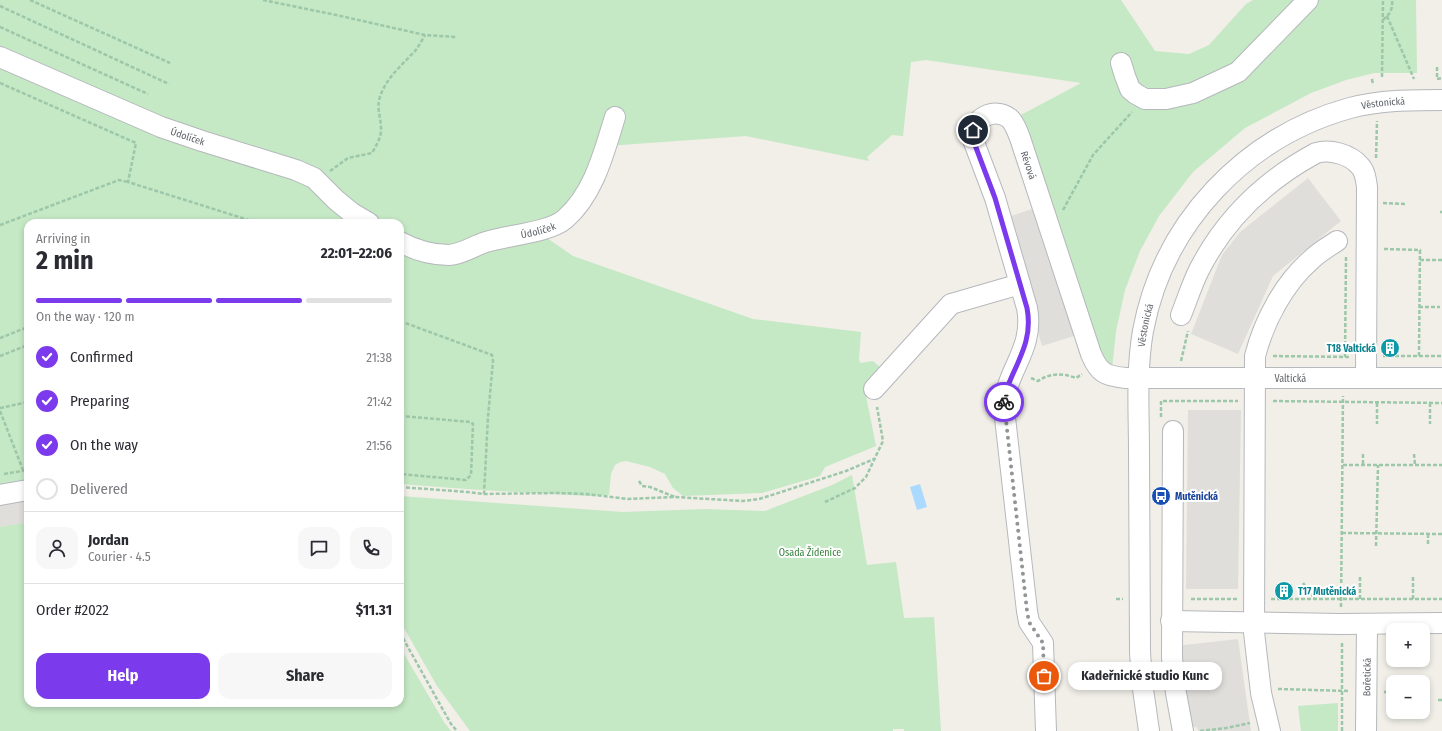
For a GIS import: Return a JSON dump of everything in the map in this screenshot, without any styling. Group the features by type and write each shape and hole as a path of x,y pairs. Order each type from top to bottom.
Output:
{"street":[{"path":"1121,63 1130,89 1145,99 1166,99 1193,93 1238,72 1308,0"},
{"name":"Údolíček","path":"0,57 161,127 296,170 314,178 336,200 362,219"},
{"name":"Věstonická","path":"1149,731 1142,682 1140,652 1139,362 1148,309 1171,252 1182,231 1207,198 1235,169 1252,155 1269,144 1300,127 1350,108 1395,101 1442,100"},
{"name":"Révová","path":"1046,731 1043,643 1029,622 1027,611 1004,409 1004,398 1023,352 1027,338 1029,320 1027,308 995,198 972,137 973,130 980,119 996,114 1005,116 1014,123 1091,354 1097,367"},
{"name":"Údolíček","path":"404,244 411,248 429,253 450,255 466,251 485,242 544,228 564,220 585,196 601,160 614,117"},
{"path":"1184,321 1191,286 1200,268 1220,236 1242,208 1277,178 1316,153 1330,152 1344,155 1360,166 1366,181 1366,377"},
{"path":"1268,722 1256,655 1254,623 1256,354 1268,320 1293,278 1312,259 1341,246"},
{"path":"874,389 951,304 1020,284"},
{"path":"1097,367 1106,374 1114,377 1139,378"},
{"name":"Valtická","path":"1139,378 1442,378"},
{"path":"1167,426 1172,600 1172,658 1183,731"},
{"path":"0,495 24,491"},
{"path":"1171,621 1341,624 1442,623"},
{"name":"Bořetická","path":"1366,731 1368,624"}],"path":[{"path":"30,0 170,63"},
{"path":"263,0 343,16 425,35 456,37"},
{"path":"1382,77 1383,0"},
{"path":"1383,20 1387,16 1392,6 1392,0"},
{"path":"0,6 169,84"},
{"path":"1387,16 1414,78"},
{"path":"0,27 148,94"},
{"path":"320,183 325,175 348,158 372,153 382,129 378,107 380,97 391,78 402,63 416,50 425,35"},
{"path":"1437,67 1437,78 1442,78"},
{"path":"0,83 136,143 128,182"},
{"path":"1051,232 1093,154 1145,99"},
{"path":"1376,103 1379,120 1376,122 1376,159"},
{"path":"0,225 119,180 245,219"},
{"path":"1376,203 1407,204"},
{"path":"1341,246 1345,357"},
{"path":"1383,249 1420,250 1419,356"},
{"path":"1420,260 1442,260"},
{"path":"1419,307 1440,307"},
{"path":"1181,362 1184,321"},
{"path":"404,322 492,355 493,361 488,417 484,494"},
{"path":"0,338 24,329"},
{"path":"0,356 24,347"},
{"path":"1014,371 1038,381 1054,375 1068,375 1076,378 1097,367"},
{"path":"825,502 855,488 866,477 883,441 874,389"},
{"path":"1167,426 1161,401 1343,401 1442,403"},
{"path":"1342,731 1341,624 1343,401"},
{"path":"1377,402 1377,424"},
{"path":"0,408 24,403"},
{"path":"1430,403 1430,424"},
{"path":"0,411 23,470 0,475"},
{"path":"404,416 471,422 473,424 471,475 466,480 404,474"},
{"path":"1363,454 1363,465"},
{"path":"1414,454 1415,465"},
{"path":"404,488 484,494 586,494 628,499 675,497 743,501 759,499 846,471 874,459"},
{"path":"1342,465 1442,465"},
{"path":"1376,546 1378,465"},
{"path":"638,481 642,486 650,487 675,497"},
{"path":"1342,533 1442,534"},
{"path":"1428,534 1428,546"},
{"path":"1360,576 1360,599"},
{"path":"1413,576 1413,599"},
{"path":"1303,583 1315,599"},
{"path":"1172,600 1442,599"},
{"path":"404,640 457,731"},
{"path":"1273,689 1342,691"},
{"path":"1199,731 1226,728 1250,723 1268,722"}],"shaded area":[{"path":"1308,178 1341,221 1273,276 1238,354 1191,334 1222,255 1240,232"},
{"path":"1032,209 1074,336 1042,346 1005,218"},
{"path":"1188,410 1241,410 1238,589 1186,589"},
{"path":"24,496 24,523 0,527 0,500"},
{"path":"1238,639 1251,731 1198,731 1197,727 1187,728 1175,646"}],"green space":[{"path":"0,0 1121,0 1155,51 1189,54 1209,45 1246,4 1253,0 1416,0 1417,73 1374,73 1346,80 1311,93 1245,128 1193,172 1159,216 1140,251 1125,290 1116,331 1112,369 1101,364 1097,338 1019,116 1081,83 926,60 911,62 903,136 892,135 867,157 869,161 746,136 607,146 547,238 573,256 753,319 861,332 860,363 873,361 881,368 864,386 876,446 825,467 820,476 762,493 683,496 673,488 665,474 650,467 626,461 615,465 611,474 609,495 588,496 404,484 404,219 24,219 24,484 0,488"},
{"name":"Osada Židenice","path":"852,475 867,565 896,562 904,618 934,617 941,731 904,731 904,729 893,729 893,731 470,731 437,686 404,628 404,496 623,512 705,509 765,511 832,485"},
{"path":"24,523 24,707 404,707 404,654 444,722 451,731 0,731 0,527"},
{"path":"1338,703 1338,731 1301,731 1298,706"}],"water":[{"path":"920,484 927,507 917,510 910,487"}],"way so far":[{"path":"1004,402 1027,611 1029,622 1043,643 1044,676"}],"place":[{"name":"T18 Valtická","path":"1390,348"},
{"name":"Mutěnická","path":"1161,496"},
{"name":"T17 Mutěnická","path":"1284,591"},
{"name":"Kadeřnické studio Kunc","path":"1044,676"}],"route":[{"path":"973,130 972,137 995,198 1027,308 1029,320 1027,338 1023,352 1007,388 1004,402"}]}
